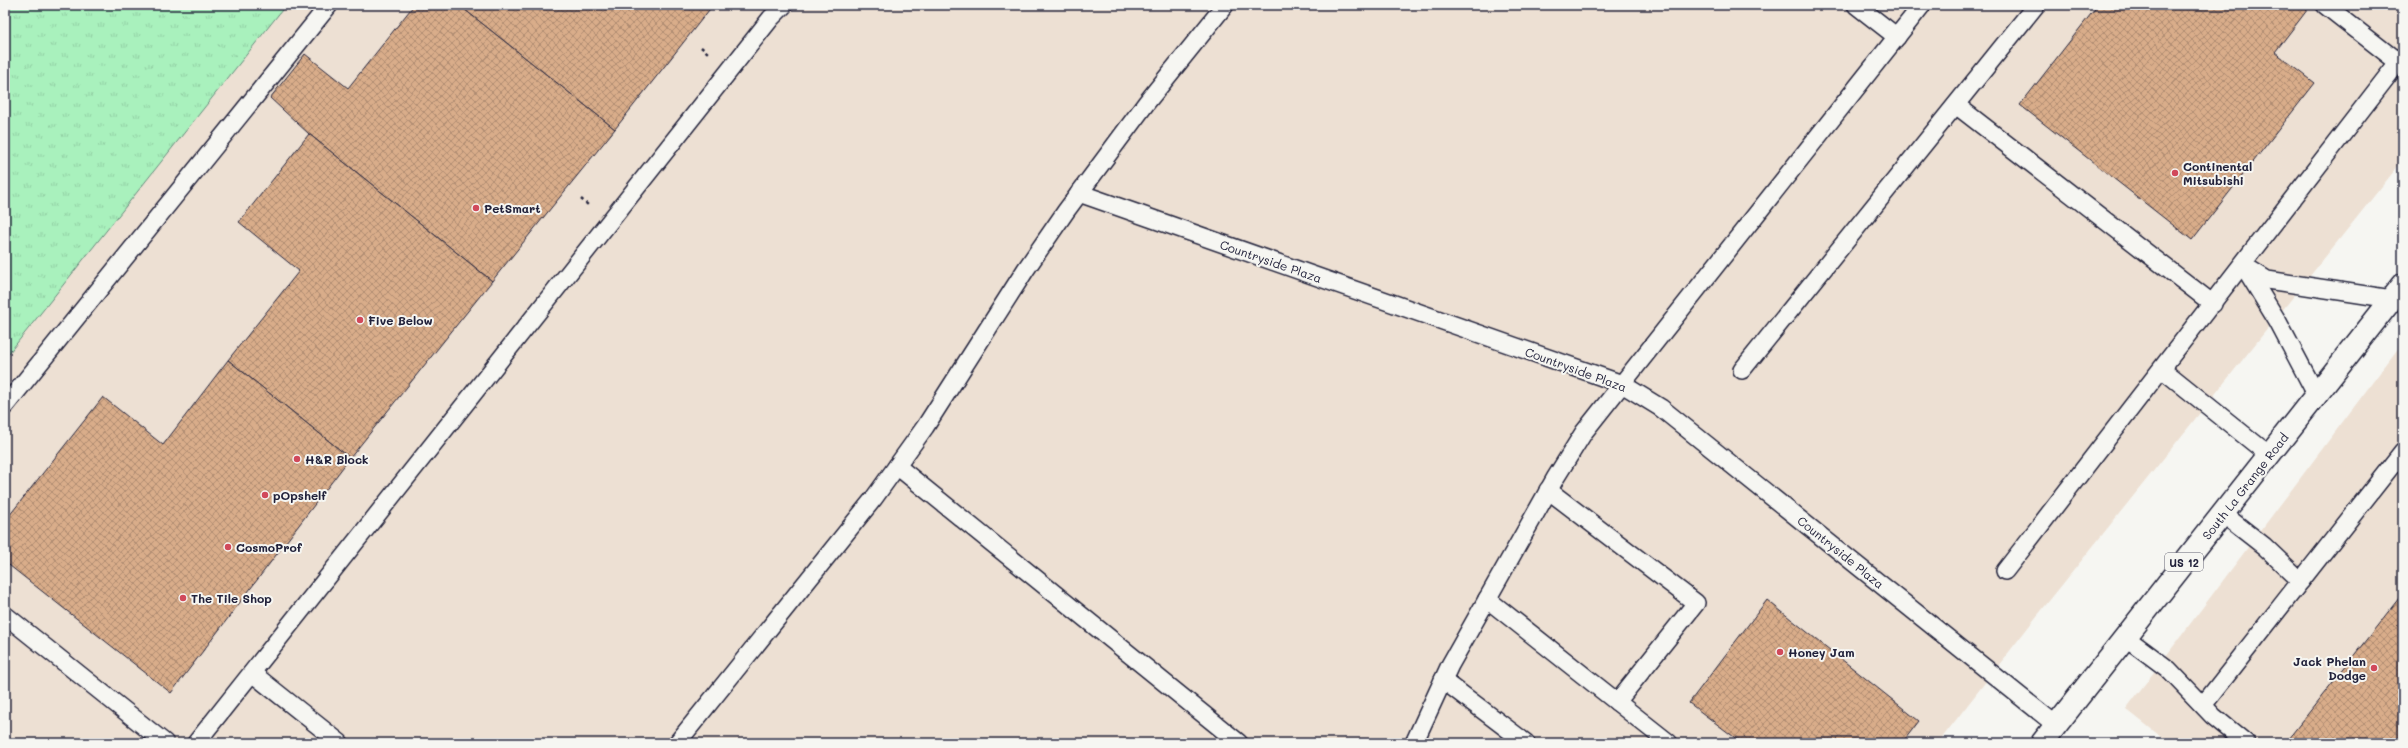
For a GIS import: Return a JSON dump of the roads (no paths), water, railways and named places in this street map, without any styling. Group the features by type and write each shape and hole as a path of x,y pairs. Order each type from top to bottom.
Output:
{"main road":[{"name":"South La Grange Road","path":"2042,743 2397,292"}],"lane":[{"path":"5,406 329,5"},
{"path":"196,743 738,59 771,18 784,5"},
{"path":"678,743 897,466 925,427 1026,269 1079,193 1147,102 1225,5"},
{"path":"1856,5 1897,37"},
{"path":"1414,743 1443,680 1548,490 1584,432 1922,5"},
{"path":"1742,370 2036,5"},
{"path":"2005,571 2401,61 2325,5"},
{"path":"1956,105 2213,304"},
{"name":"Countryside Plaza","path":"1079,193 1622,384 1661,408 2056,725"},
{"path":"2242,265 2267,280 2397,292"},
{"path":"2242,265 2278,322 2316,394"},
{"path":"2162,369 2269,455"},
{"path":"2204,704 2403,452"},
{"path":"897,466 1239,743"},
{"path":"1548,490 1696,603 1617,702"},
{"path":"2222,514 2264,546 2301,581"},
{"path":"1488,599 1669,743"},
{"path":"5,615 166,743"},
{"path":"2125,637 2168,669 2204,704 2213,716 2246,743"},
{"path":"252,674 340,743"},
{"path":"1443,680 1526,743"}],"place":[{"name":"Continental Mitsubishi","path":"2175,173"},
{"name":"PetSmart","path":"476,208"},
{"name":"Five Below","path":"360,320"},
{"name":"H&R Block","path":"297,459"},
{"name":"pOpshelf","path":"265,495"},
{"name":"CosmoProf","path":"228,547"},
{"name":"The Tile Shop","path":"183,598"},
{"name":"Honey Jam","path":"1780,652"},
{"name":"Jack Phelan Dodge","path":"2374,668"}]}
